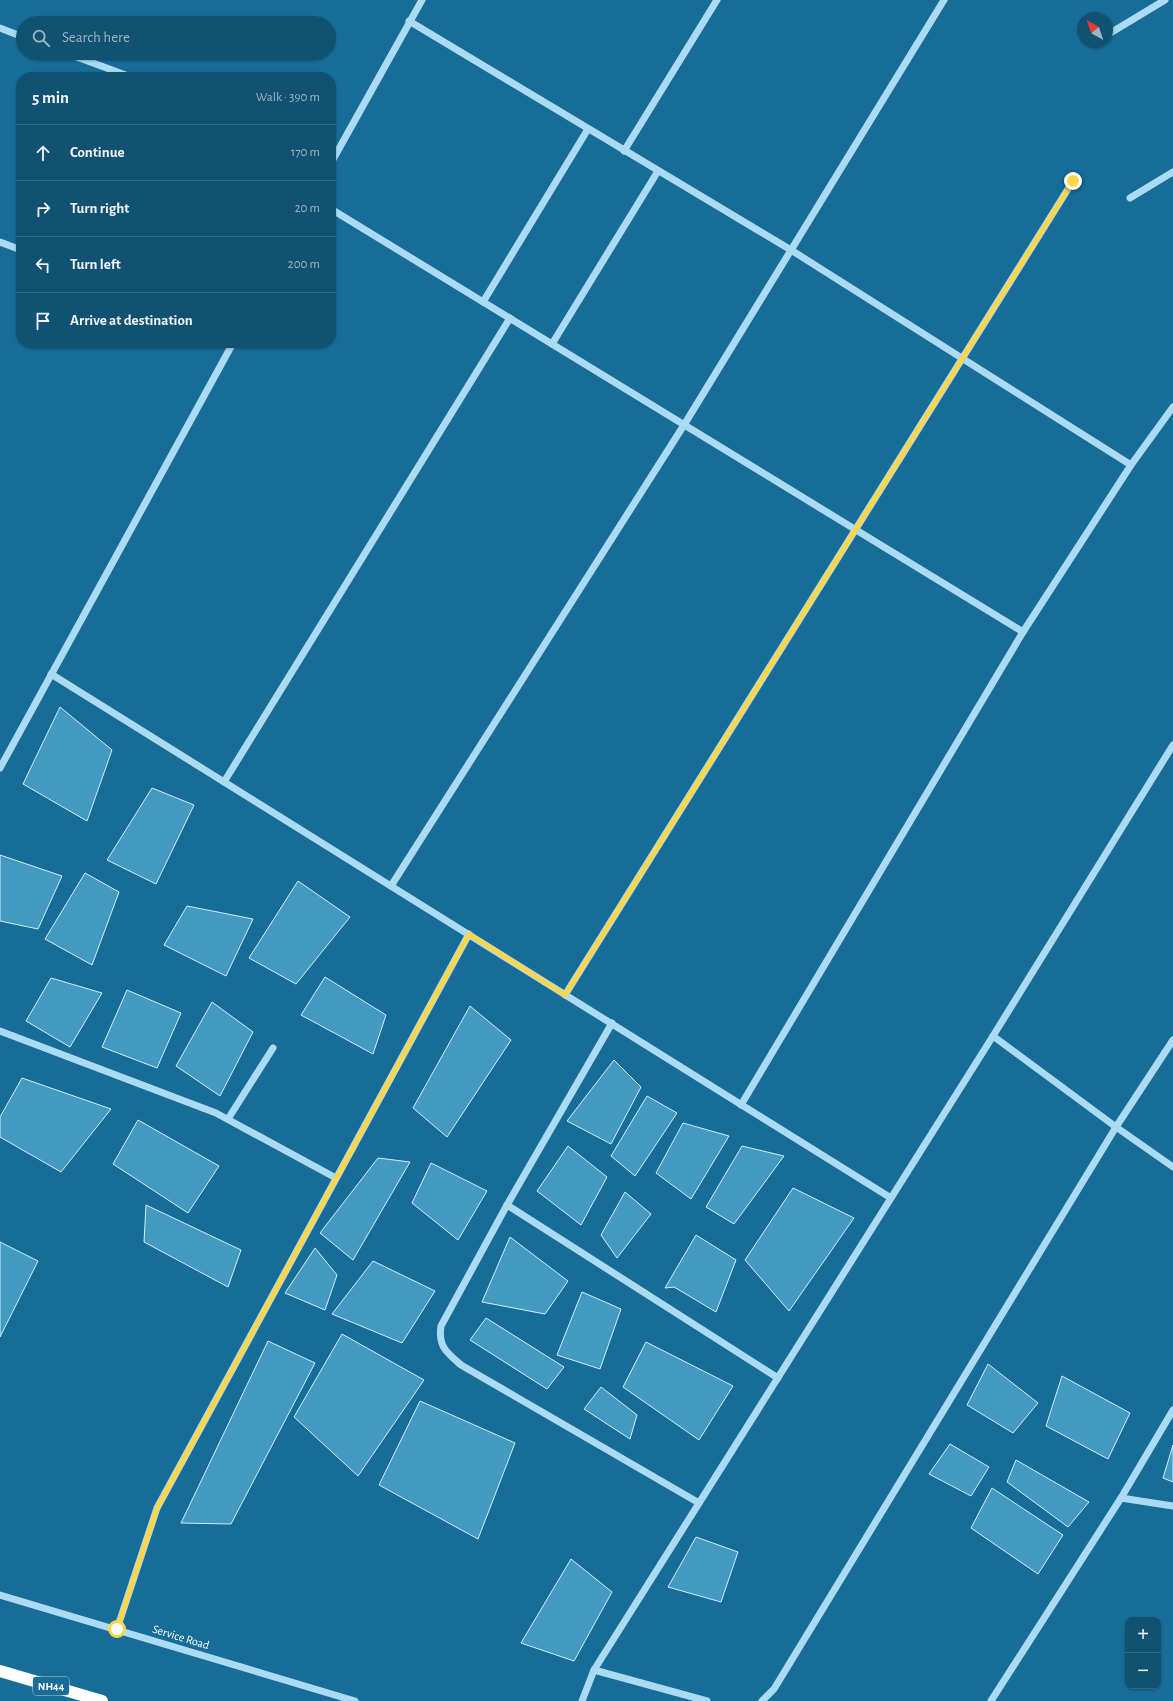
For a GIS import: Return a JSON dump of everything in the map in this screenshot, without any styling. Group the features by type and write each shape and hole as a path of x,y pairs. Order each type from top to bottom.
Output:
{"highway":[{"name":"NH44","path":"0,1671 102,1701"}],"street":[{"path":"336,149 422,0"},
{"path":"624,150 717,0"},
{"path":"391,886 684,425 944,0"},
{"path":"1113,31 1165,0"},
{"path":"409,21 791,250 1132,465"},
{"path":"0,28 16,34"},
{"path":"85,60 118,72"},
{"path":"483,302 588,129"},
{"path":"552,344 658,170"},
{"path":"1130,198 1173,172"},
{"path":"565,995 1073,181"},
{"path":"336,212 1023,632"},
{"path":"0,242 16,248"},
{"path":"224,782 510,318"},
{"path":"0,768 230,348"},
{"path":"741,1105 1023,632 1132,465 1173,407"},
{"path":"51,674 892,1198"},
{"path":"582,1701 594,1670 892,1198 1173,745"},
{"path":"117,1629 157,1508 469,934"},
{"path":"612,1023 507,1205 441,1326 439,1336 443,1347 461,1365 699,1503"},
{"path":"0,1031 216,1113 336,1178"},
{"path":"993,1036 1173,1167"},
{"path":"762,1701 778,1682 1116,1127 1173,1040"},
{"path":"228,1120 273,1048"},
{"path":"507,1205 778,1378"},
{"path":"992,1701 1121,1498 1173,1410"},
{"path":"1121,1498 1173,1506"},
{"name":"Service Road","path":"0,1595 355,1701"},
{"path":"594,1670 707,1701"}],"building":[{"path":"60,707 112,750 87,821 23,784"},
{"path":"152,788 194,805 156,884 107,860"},
{"path":"0,855 62,876 38,929 0,921"},
{"path":"85,873 119,892 92,965 45,939"},
{"path":"298,881 350,917 296,984 249,958"},
{"path":"187,906 253,919 226,976 164,945"},
{"path":"325,977 386,1015 373,1054 301,1015"},
{"path":"51,978 102,993 70,1047 26,1021"},
{"path":"127,990 181,1013 157,1068 102,1047"},
{"path":"212,1002 253,1032 220,1096 176,1066"},
{"path":"470,1006 511,1040 447,1137 413,1108"},
{"path":"614,1060 641,1087 611,1144 567,1121"},
{"path":"22,1078 111,1109 61,1172 0,1137 0,1117"},
{"path":"647,1096 677,1113 635,1176 611,1156"},
{"path":"138,1120 219,1166 188,1213 113,1164"},
{"path":"683,1123 729,1136 691,1199 656,1173"},
{"path":"568,1146 607,1177 581,1225 537,1191"},
{"path":"742,1146 784,1156 734,1224 706,1207"},
{"path":"378,1158 410,1162 353,1260 320,1233"},
{"path":"431,1163 487,1191 458,1240 412,1203"},
{"path":"793,1188 854,1218 789,1311 745,1260"},
{"path":"625,1192 651,1214 617,1258 601,1235"},
{"path":"146,1205 241,1250 228,1287 144,1242"},
{"path":"696,1235 736,1260 716,1312 674,1287 665,1288"},
{"path":"510,1237 568,1281 545,1314 482,1302"},
{"path":"0,1242 38,1261 0,1337"},
{"path":"315,1248 337,1275 325,1310 285,1293"},
{"path":"373,1261 435,1291 402,1343 332,1314"},
{"path":"582,1292 621,1309 600,1369 557,1355"},
{"path":"486,1318 564,1367 547,1389 470,1340"},
{"path":"342,1334 424,1380 358,1476 294,1417"},
{"path":"268,1341 315,1363 231,1524 181,1523"},
{"path":"646,1342 733,1386 699,1440 623,1387"},
{"path":"988,1364 1038,1403 1013,1433 967,1405"},
{"path":"1062,1376 1130,1413 1108,1459 1046,1426"},
{"path":"601,1387 637,1415 630,1439 584,1409"},
{"path":"420,1401 515,1443 478,1539 379,1485"},
{"path":"950,1444 989,1467 971,1496 929,1474"},
{"path":"1173,1445 1173,1482 1163,1478"},
{"path":"1016,1460 1089,1502 1068,1527 1007,1482"},
{"path":"992,1488 1063,1535 1038,1574 971,1528"},
{"path":"696,1537 738,1552 721,1602 668,1587"},
{"path":"571,1559 612,1592 574,1661 521,1643"}],"route":[{"path":"117,1629 157,1508 469,934 565,995 1073,181"}]}
